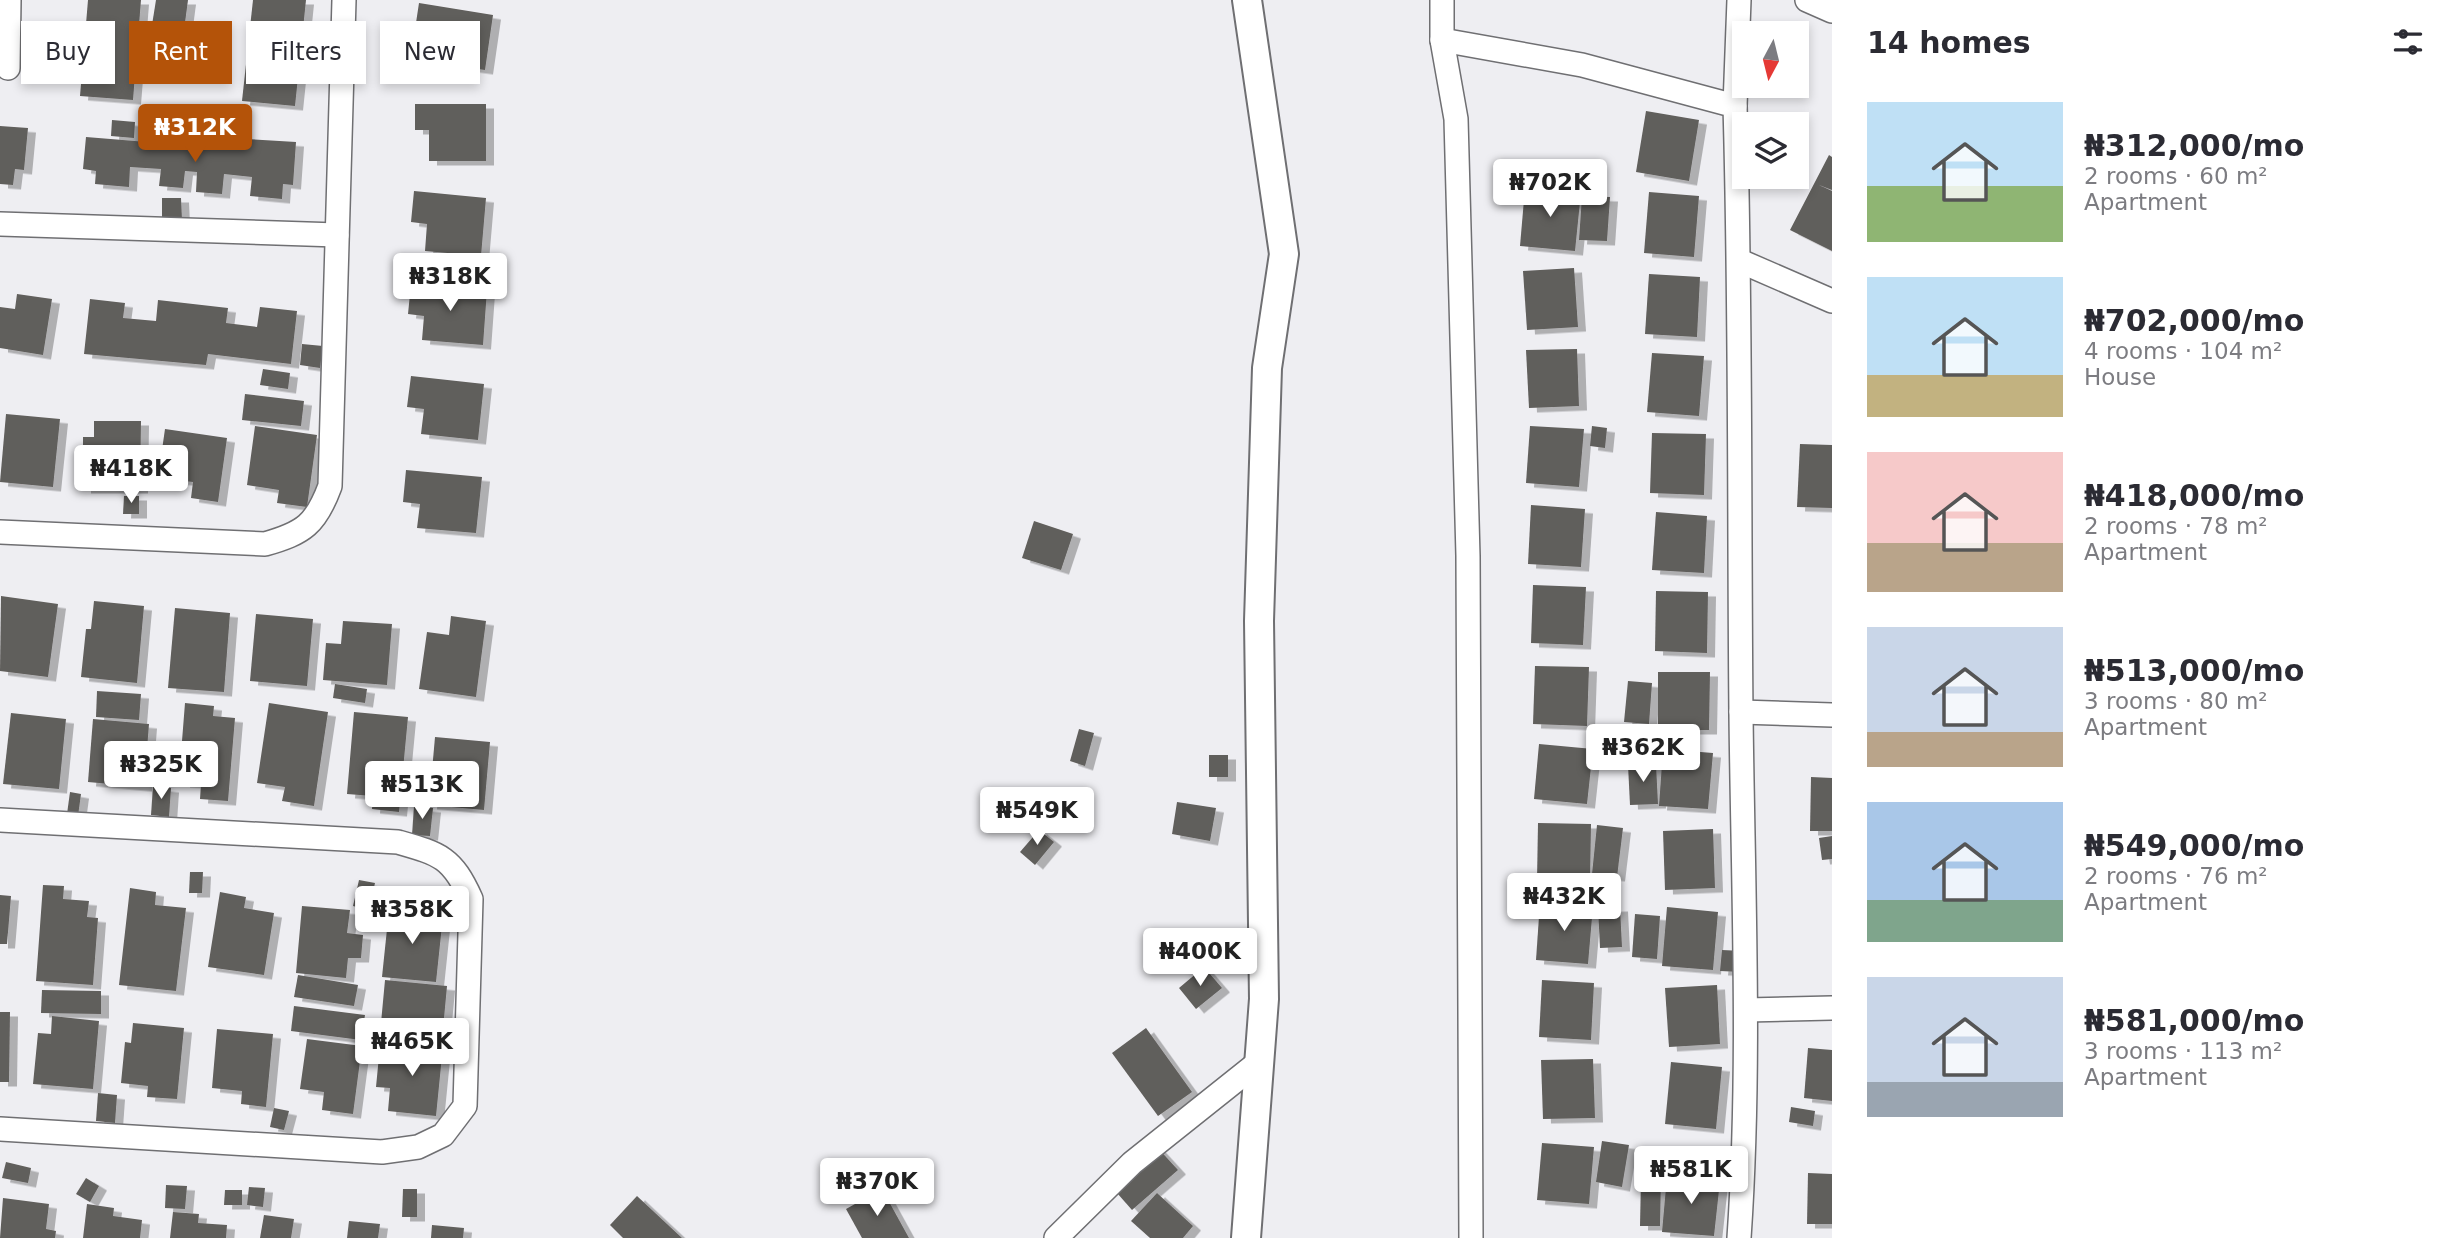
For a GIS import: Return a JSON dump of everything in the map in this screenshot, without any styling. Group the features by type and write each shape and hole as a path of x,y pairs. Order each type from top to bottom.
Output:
{"street":[{"path":"8,68 9,0"},
{"path":"0,532 265,544 294,536 319,516 330,486 344,0"},
{"path":"1246,1238 1264,999 1260,607 1268,368 1284,254 1247,0"},
{"path":"1442,0 1442,40 1457,120 1468,556 1471,1238"},
{"path":"1739,0 1735,106 1740,261 1741,712 1746,1010 1745,1141 1739,1238"},
{"path":"1807,0 1832,11"},
{"path":"1442,40 1582,65 1735,106"},
{"path":"0,224 337,235"},
{"path":"1740,261 1832,301"},
{"path":"1741,712 1832,715"},
{"path":"0,820 398,842 433,852 458,870 471,899 465,1106 443,1135 418,1147 382,1152 0,1129"},
{"path":"1746,1010 1832,1008"},
{"path":"1056,1238 1132,1163 1260,1061"}],"building":[{"path":"88,0 141,0 139,21 129,21 129,84 134,84 133,100 80,96 81,84 115,84 115,21 86,21"},
{"path":"156,0 188,0 185,21 153,21"},
{"path":"253,0 306,0 304,21 251,21"},
{"path":"419,3 493,15 485,70 480,69 480,21 416,21"},
{"path":"246,64 246,84 297,84 295,106 242,101"},
{"path":"415,104 486,104 486,161 429,161 429,130 415,130"},
{"path":"1646,111 1699,120 1689,181 1636,172"},
{"path":"112,120 135,122 134,138 111,136"},
{"path":"0,126 28,128 24,170 15,169 13,185 0,184"},
{"path":"86,137 245,150 246,139 296,142 293,185 283,184 282,199 250,196 252,177 224,174 222,194 196,192 197,172 185,171 183,188 159,186 161,169 130,167 129,187 95,184 96,171 83,169"},
{"path":"1829,155 1832,157 1832,190 1819,185 1832,191 1832,251 1790,230"},
{"path":"1525,188 1581,192 1575,251 1520,246"},
{"path":"414,191 486,198 481,256 425,251 427,224 411,222"},
{"path":"1649,192 1699,196 1694,257 1644,253"},
{"path":"1582,196 1610,197 1607,241 1579,240"},
{"path":"162,198 181,198 182,220 162,221"},
{"path":"1574,268 1578,327 1527,330 1523,271"},
{"path":"1649,274 1700,277 1697,337 1645,334"},
{"path":"411,284 487,290 483,345 422,340 424,316 408,314"},
{"path":"17,294 52,299 43,355 0,348 0,307 15,309"},
{"path":"90,299 125,303 123,318 156,321 158,300 228,308 226,323 257,327 260,307 297,311 291,364 208,354 206,365 84,354"},
{"path":"302,344 323,346 320,368 300,365"},
{"path":"1577,349 1579,406 1529,408 1526,350"},
{"path":"1652,353 1704,356 1699,416 1647,412"},
{"path":"263,369 290,373 288,389 260,385"},
{"path":"411,376 484,384 478,440 421,434 424,409 407,407"},
{"path":"245,394 304,401 301,426 242,420"},
{"path":"6,414 60,419 53,487 0,482"},
{"path":"94,421 141,421 140,489 83,489 83,437 94,437"},
{"path":"255,426 317,435 307,507 277,503 279,490 247,485"},
{"path":"1530,426 1584,429 1579,487 1526,483"},
{"path":"1592,426 1607,428 1605,448 1590,446"},
{"path":"165,429 227,438 218,502 191,498 193,482 158,478"},
{"path":"1652,433 1706,434 1704,495 1650,493"},
{"path":"1800,444 1832,445 1832,508 1797,507"},
{"path":"406,470 482,477 476,533 417,528 420,504 403,502"},
{"path":"124,496 139,496 139,514 123,514"},
{"path":"1531,505 1585,509 1581,567 1528,564"},
{"path":"1656,512 1707,516 1704,573 1652,570"},
{"path":"1034,521 1073,534 1061,570 1022,558"},
{"path":"1533,585 1586,587 1583,645 1531,643"},
{"path":"1656,591 1708,592 1707,653 1655,651"},
{"path":"1,596 58,604 48,677 0,671"},
{"path":"94,601 144,606 137,683 81,677 86,629 91,629"},
{"path":"175,608 230,613 224,692 168,688"},
{"path":"256,614 313,619 307,686 250,681"},
{"path":"451,616 486,621 476,697 419,689 427,632 449,635"},
{"path":"343,621 392,624 387,685 323,680 326,643 341,644"},
{"path":"1535,666 1589,667 1587,726 1533,724"},
{"path":"1658,672 1710,672 1709,730 1658,730"},
{"path":"1628,681 1652,683 1649,724 1624,722"},
{"path":"335,684 367,689 365,703 333,698"},
{"path":"97,691 141,694 139,720 96,717"},
{"path":"185,703 214,706 213,716 235,718 228,801 200,799 201,784 182,783 183,766 170,765 172,741 182,741"},
{"path":"269,703 328,712 314,806 282,801 285,787 257,783"},
{"path":"354,712 408,717 399,812 372,809 373,796 347,794"},
{"path":"11,713 66,719 59,789 3,784"},
{"path":"93,719 149,724 144,787 88,782"},
{"path":"1079,729 1094,733 1085,766 1070,761"},
{"path":"435,737 490,742 484,810 429,805"},
{"path":"1539,744 1593,749 1587,804 1534,799"},
{"path":"1663,749 1713,753 1708,809 1659,806"},
{"path":"1209,755 1228,755 1228,777 1209,777"},
{"path":"1656,764 1658,804 1630,805 1628,765"},
{"path":"1811,777 1832,778 1832,831 1810,831"},
{"path":"153,786 171,788 169,817 151,815"},
{"path":"70,792 81,794 78,816 67,814"},
{"path":"1177,802 1216,808 1210,841 1172,834"},
{"path":"414,806 433,808 430,836 412,835"},
{"path":"1538,823 1591,824 1590,882 1537,881"},
{"path":"1597,825 1623,828 1617,877 1592,874"},
{"path":"1713,829 1715,888 1665,890 1663,831"},
{"path":"1039,830 1054,842 1035,865 1020,852"},
{"path":"1832,836 1832,859 1822,860 1819,838"},
{"path":"190,872 203,872 202,893 189,893"},
{"path":"359,880 375,883 369,910 353,906"},
{"path":"43,885 64,886 63,899 89,901 87,917 98,918 93,985 36,981"},
{"path":"130,888 156,892 155,905 186,908 176,991 119,985"},
{"path":"220,892 246,897 244,908 274,913 264,975 208,967"},
{"path":"0,895 11,896 7,944 0,944"},
{"path":"1540,902 1593,906 1588,964 1536,960"},
{"path":"302,906 350,910 347,933 363,935 361,958 348,958 346,978 296,973"},
{"path":"1620,907 1622,947 1600,948 1598,908"},
{"path":"1667,907 1718,912 1713,970 1662,966"},
{"path":"389,910 443,916 436,982 382,977"},
{"path":"1635,914 1660,916 1657,959 1632,957"},
{"path":"1722,950 1743,951 1741,972 1720,971"},
{"path":"1204,967 1222,988 1196,1009 1179,988"},
{"path":"298,975 358,985 354,1006 294,997"},
{"path":"385,980 447,986 442,1040 380,1034"},
{"path":"1542,980 1594,983 1591,1040 1539,1037"},
{"path":"1717,985 1720,1044 1669,1047 1665,988"},
{"path":"42,990 101,991 101,1014 41,1013"},
{"path":"294,1006 365,1015 361,1040 291,1031"},
{"path":"0,1012 10,1012 9,1082 0,1082"},
{"path":"52,1016 99,1021 93,1089 33,1084 38,1033 51,1034"},
{"path":"133,1023 184,1028 177,1099 147,1097 148,1086 121,1083 125,1042 131,1043"},
{"path":"1146,1028 1192,1092 1158,1116 1112,1053"},
{"path":"217,1029 273,1034 266,1107 241,1104 242,1091 212,1088"},
{"path":"307,1039 362,1046 353,1114 322,1110 324,1092 300,1089"},
{"path":"395,1041 443,1046 436,1116 388,1111 390,1088 376,1087 379,1056 393,1058"},
{"path":"1808,1048 1832,1050 1832,1101 1804,1098"},
{"path":"1593,1059 1595,1118 1543,1119 1541,1060"},
{"path":"1671,1062 1722,1067 1716,1129 1665,1124"},
{"path":"98,1093 117,1095 115,1123 96,1121"},
{"path":"1791,1107 1815,1111 1813,1126 1789,1122"},
{"path":"274,1108 289,1111 284,1130 270,1127"},
{"path":"1602,1141 1629,1145 1622,1187 1596,1182"},
{"path":"1542,1143 1594,1147 1589,1204 1537,1200"},
{"path":"1156,1146 1178,1170 1132,1210 1110,1185"},
{"path":"6,1162 31,1168 28,1183 2,1178"},
{"path":"1808,1173 1832,1174 1832,1224 1807,1224"},
{"path":"1667,1176 1720,1181 1714,1236 1662,1232"},
{"path":"86,1178 99,1186 90,1202 76,1194"},
{"path":"1641,1178 1661,1178 1660,1226 1640,1226"},
{"path":"166,1185 187,1186 185,1209 165,1208"},
{"path":"249,1187 265,1188 263,1207 247,1205"},
{"path":"403,1189 417,1189 417,1217 402,1217"},
{"path":"882,1189 909,1238 862,1238 846,1209"},
{"path":"225,1190 242,1190 242,1205 224,1205"},
{"path":"1157,1193 1193,1226 1183,1238 1150,1238 1131,1221"},
{"path":"637,1196 682,1238 623,1238 610,1225"},
{"path":"3,1198 49,1204 46,1229 56,1231 55,1238 0,1238"},
{"path":"87,1204 114,1208 113,1216 142,1220 140,1238 83,1238"},
{"path":"173,1212 199,1214 198,1223 227,1225 226,1238 170,1238"},
{"path":"264,1215 294,1219 291,1238 260,1238"},
{"path":"349,1221 380,1224 378,1238 347,1238"},
{"path":"432,1225 464,1228 463,1238 431,1238"}]}
